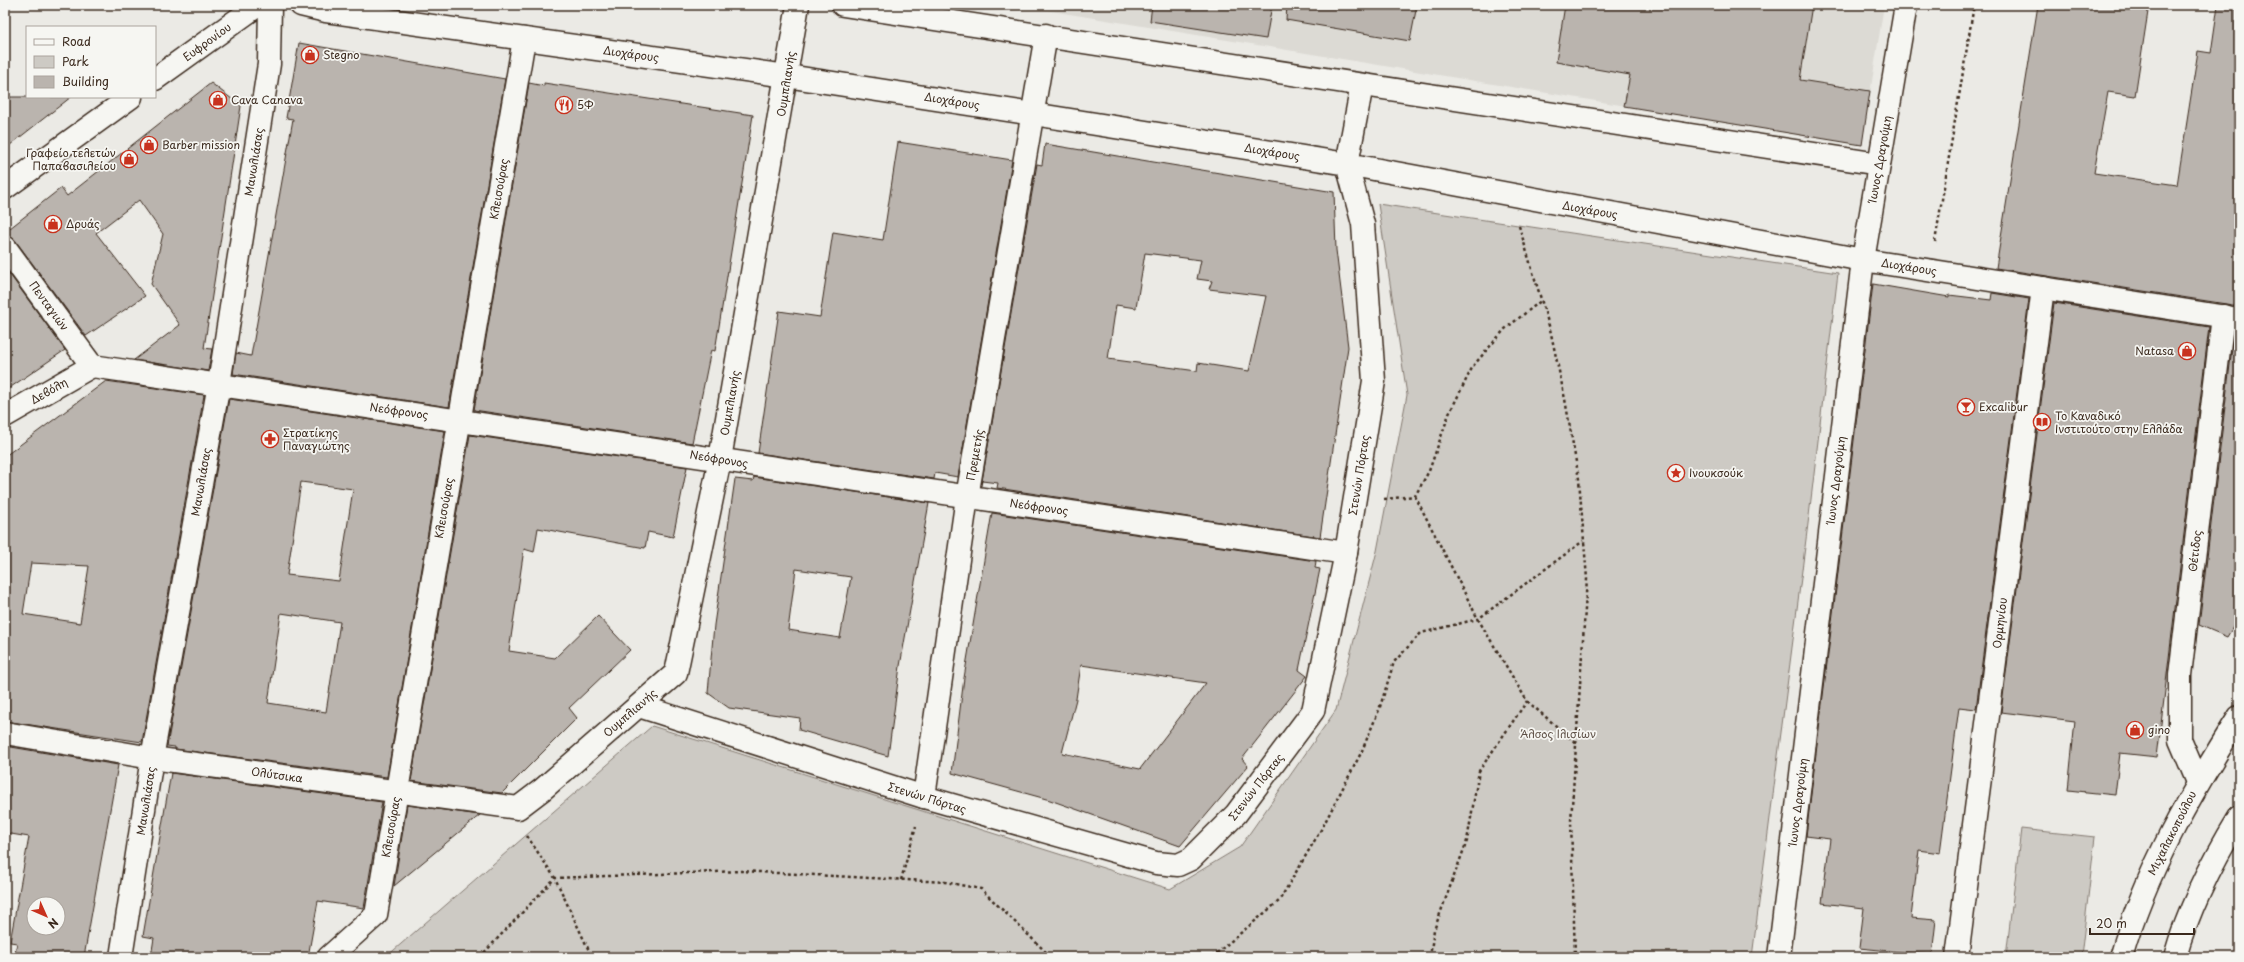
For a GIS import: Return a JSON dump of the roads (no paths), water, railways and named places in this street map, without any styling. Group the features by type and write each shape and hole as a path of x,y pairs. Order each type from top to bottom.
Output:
{"street":[{"name":"Ευφρονίου","path":"156,79 258,5"},
{"name":"Μανωλιάσας","path":"121,957 152,758 218,384 269,64 270,5"},
{"name":"Διοχάρους","path":"301,5 326,12 787,76 1347,164 1508,196 1862,260 2231,317"},
{"name":"Ουμπλιανής","path":"543,789 676,673 720,459 798,5"},
{"path":"843,5 1879,164"},
{"name":"Ίωνος Δραγούμη","path":"1779,957 1862,260 1906,5"},
{"name":"Πρεμετής","path":"924,797 968,496 1046,35"},
{"name":"Κλεισούρας","path":"329,957 376,915 524,39"},
{"path":"1347,164 1362,85"},
{"path":"5,188 130,98"},
{"name":"Στενών Πόρτας","path":"639,706 924,797 1156,864 1178,865 1192,858 1236,814 1313,711 1346,553 1374,381 1363,224 1347,164"},
{"name":"Πενταγιών","path":"5,247 92,366"},
{"name":"Ορμηνίου","path":"1957,957 2043,288"},
{"name":"Θέτιδος","path":"2198,782 2180,740 2180,675 2231,317"},
{"name":"Νεόφρονος","path":"92,366 1346,553"},
{"name":"Δεβόλη","path":"5,416 92,366"},
{"name":"Μιχαλακοπούλου","path":"2121,957 2148,881 2170,833 2198,782 2239,717"},
{"name":"Ολύτσικα","path":"5,733 152,758 518,808 543,789"},
{"path":"2175,957 2194,901 2219,851 2239,818"}],"place":[{"name":"Stegno","path":"310,55"},
{"name":"Cava Canava","path":"218,100"},
{"name":"5Φ","path":"564,105"},
{"name":"Barber mission","path":"149,145"},
{"name":"Γραφείο τελετών Παπαβασιλείου","path":"129,159"},
{"name":"Δρυάς","path":"53,224"},
{"name":"Natasa","path":"2187,351"},
{"name":"Excalibur","path":"1966,407"},
{"name":"Το Καναδικό Ινστιτούτο στην Ελλάδα","path":"2042,422"},
{"name":"Στρατίκης Παναγιώτης","path":"270,439"},
{"name":"Ινουκσούκ","path":"1676,473"},
{"name":"gino","path":"2135,730"}],"park label":[{"name":"Άλσος Ιλισίων","path":"1558,734"}]}
